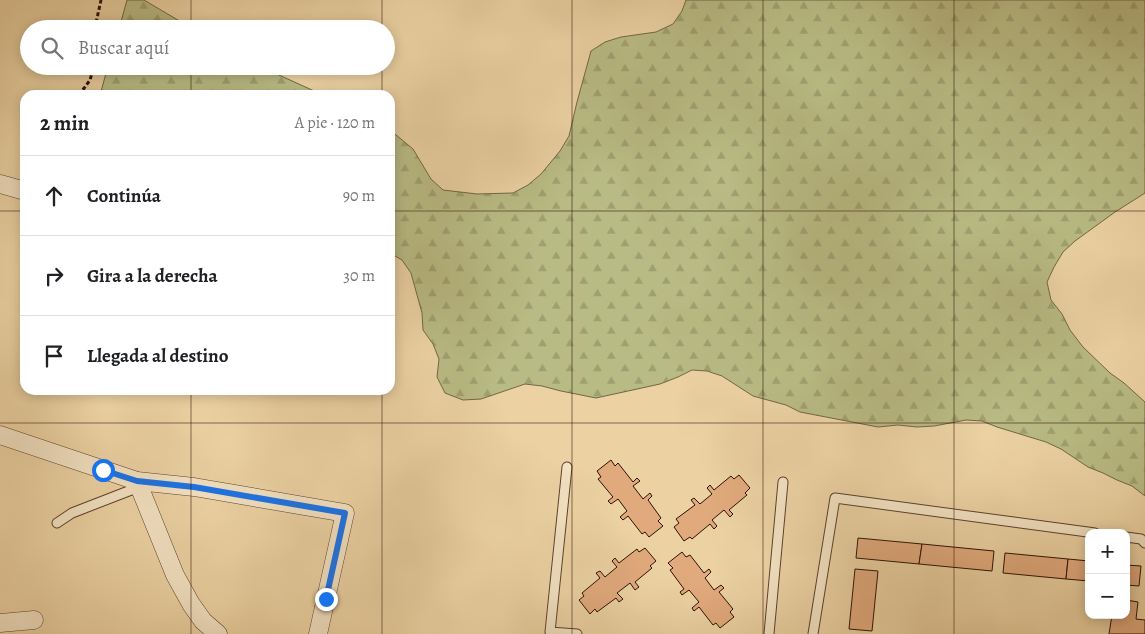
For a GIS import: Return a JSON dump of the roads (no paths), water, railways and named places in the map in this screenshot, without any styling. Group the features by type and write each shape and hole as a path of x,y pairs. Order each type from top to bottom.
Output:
{"street":[{"path":"0,184 20,190"},
{"path":"0,435 138,484 194,487 345,513 318,634"},
{"path":"138,484 175,575 202,622 218,634"},
{"path":"0,623 34,620"}],"lane":[{"path":"567,467 550,632 577,634"},
{"path":"769,634 783,482"},
{"path":"56,523 72,513 138,484"},
{"path":"813,634 836,498 1085,532"},
{"path":"1130,538 1141,539 1145,543"}]}
